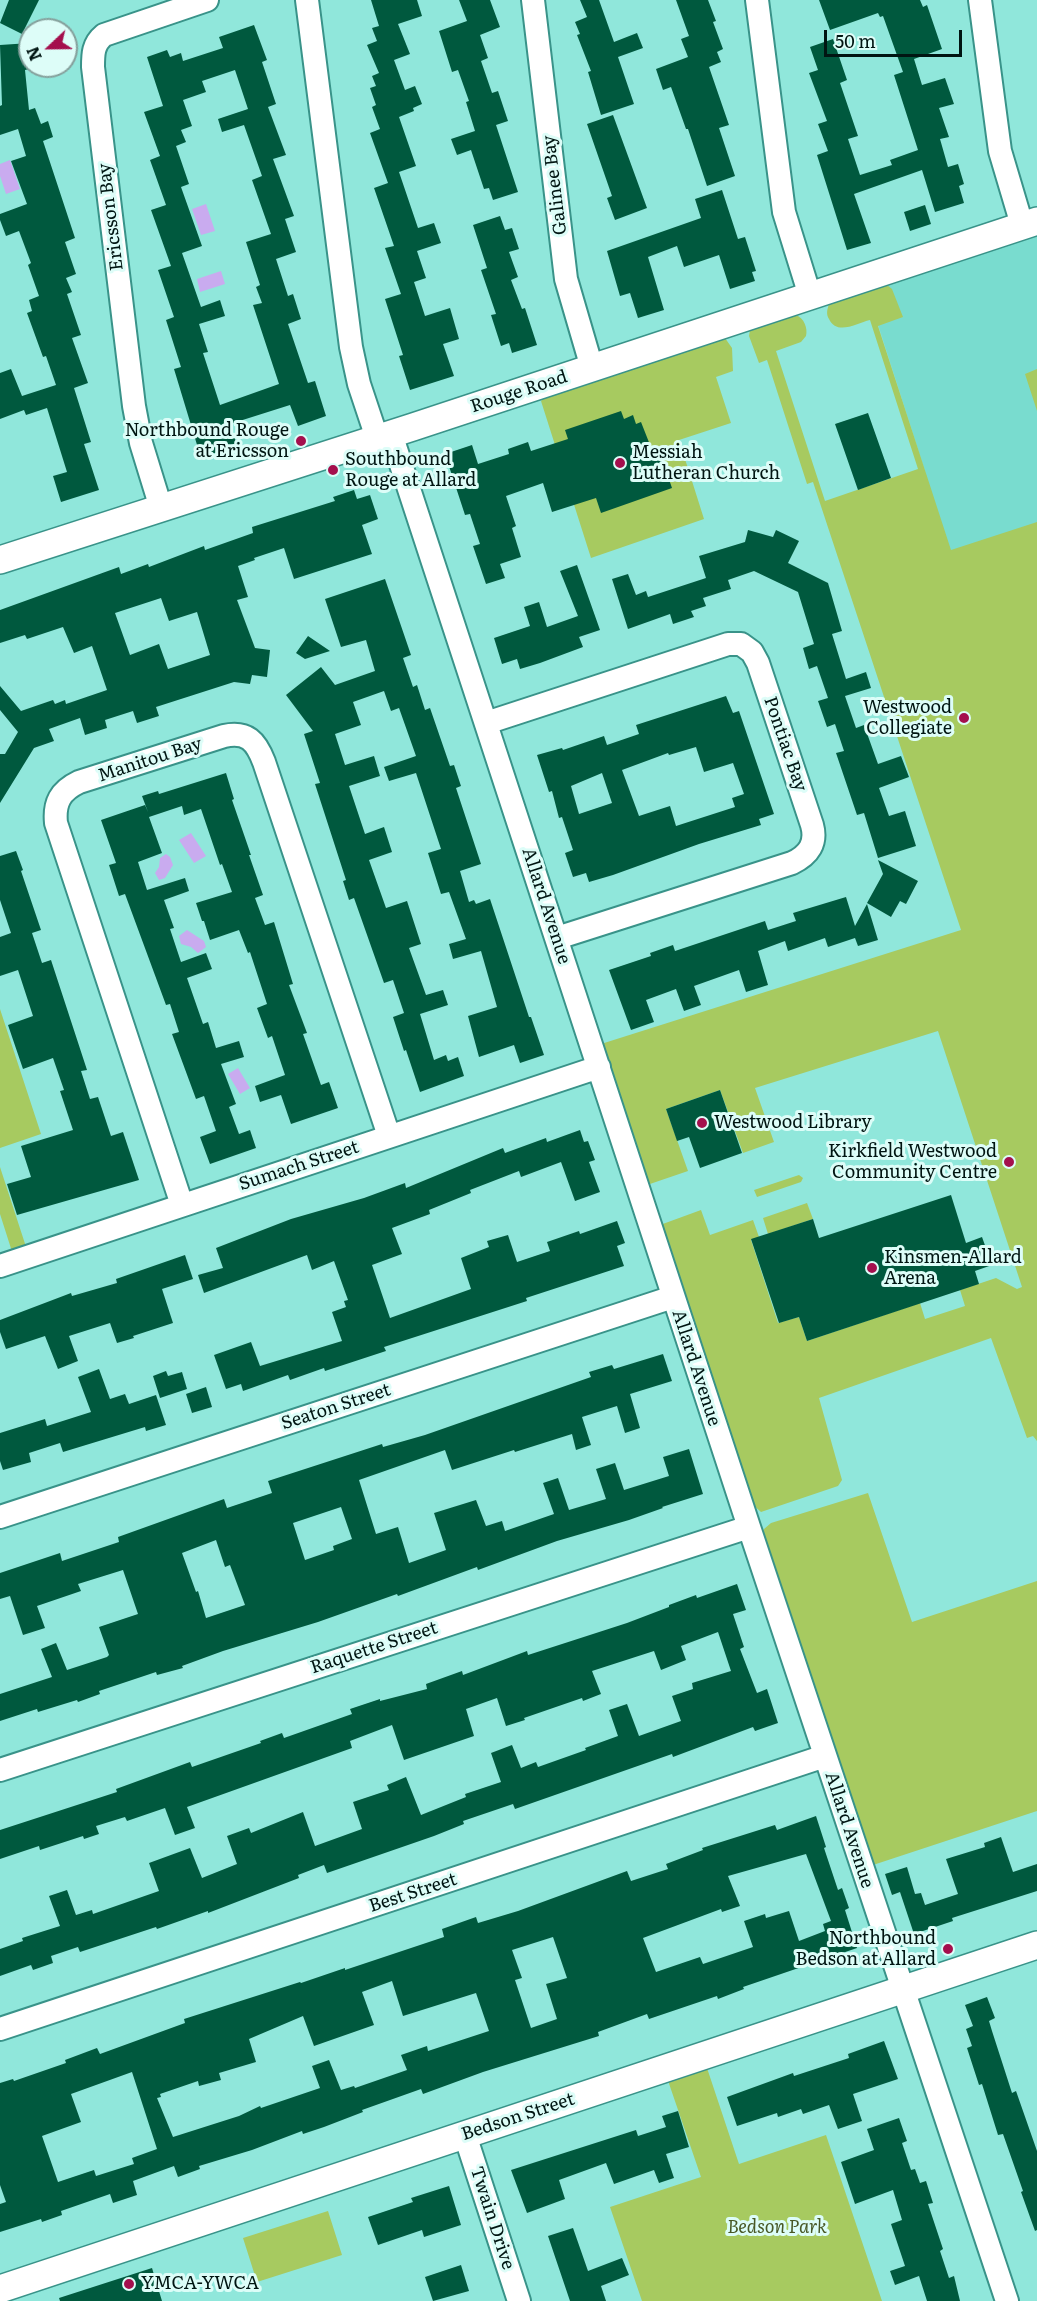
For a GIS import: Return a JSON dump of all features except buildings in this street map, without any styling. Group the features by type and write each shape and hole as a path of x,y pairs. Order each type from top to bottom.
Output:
{"street":[{"name":"Ericsson Bay","path":"161,508 141,443 134,406 93,52 98,40 104,35 207,0"},
{"path":"307,0 351,347 359,384 384,436"},
{"name":"Galinee Bay","path":"534,0 566,279 592,368"},
{"path":"757,0 783,212 810,296"},
{"path":"980,0 1000,151 1030,223"},
{"name":"Rouge Road","path":"0,560 1030,223"},
{"name":"Allard Avenue","path":"384,436 486,723 748,1527 1007,2301"},
{"name":"Pontiac Bay","path":"486,723 728,644 741,644 752,652 758,663 812,825 814,834 810,849 805,856 792,862 557,938"},
{"name":"Manitou Bay","path":"182,1205 56,823 56,804 59,797 71,786 79,783 225,736 241,734 252,740 264,762 389,1136"},
{"name":"Sumach Street","path":"0,1266 598,1067"},
{"name":"Seaton Street","path":"0,1517 673,1297"},
{"name":"Raquette Street","path":"0,1770 748,1527"},
{"name":"Best Street","path":"0,2029 825,1756"},
{"name":"Bedson Street","path":"0,2289 1037,1945"},
{"name":"Twain Drive","path":"465,2135 519,2301"}],"shaded area":[{"path":"10,160 20,189 6,194 0,176 0,164"},
{"path":"206,204 215,231 201,235 192,209"},
{"path":"1037,221 1037,993 925,471 863,278"},
{"path":"221,271 225,284 200,292 197,279"},
{"path":"191,833 206,856 194,863 179,840"},
{"path":"166,854 173,865 165,878 159,880 155,873 159,867 160,858"},
{"path":"187,930 204,941 206,947 198,953 191,947 181,944 179,936"},
{"path":"238,1068 250,1088 240,1094 228,1074"}],"green space":[{"path":"887,285 892,289 903,317 878,326 951,550 1037,522 1037,1441 1033,1436 1027,1438 991,1338 819,1398 842,1480 838,1486 761,1512 752,1504 660,1225 701,1210 710,1235 753,1220 759,1237 751,1240 778,1323 799,1317 807,1341 920,1303 925,1319 965,1306 960,1290 996,1278 1017,1289 1022,1287 938,1031 755,1088 774,1142 743,1153 720,1090 666,1109 688,1171 647,1185 601,1044 961,930 813,482 807,484 767,360 759,363 749,336 750,330 796,315 805,324 806,336 801,342 776,351 825,501 918,469 870,320 842,328 833,324 827,314 829,304"},
{"path":"725,338 732,348 733,371 716,377 731,423 679,440 704,519 591,558 541,401 545,397"},
{"path":"1037,369 1037,411 1025,374"},
{"path":"0,1009 41,1134 0,1148"},
{"path":"0,1167 29,1256 15,1261 0,1214"},
{"path":"799,1175 803,1178 801,1182 757,1197 754,1190"},
{"path":"807,1203 813,1219 768,1234 763,1218"},
{"path":"868,1493 912,1622 1037,1581 1037,1811 870,1866 762,1535 764,1529 771,1523"},
{"name":"Bedson Park","path":"703,2056 739,2164 826,2135 882,2301 642,2301 610,2207 701,2177 664,2069"},
{"path":"328,2211 342,2255 257,2282 243,2238"}],"place":[{"name":"Northbound Rouge at Ericsson","path":"301,441"},
{"name":"Messiah Lutheran Church","path":"620,463"},
{"name":"Southbound Rouge at Allard","path":"333,470"},
{"name":"Westwood Collegiate","path":"964,718"},
{"name":"Westwood Library","path":"702,1123"},
{"name":"Kirkfield Westwood Community Centre","path":"1009,1162"},
{"name":"Kinsmen-Allard Arena","path":"872,1268"},
{"name":"Northbound Bedson at Allard","path":"948,1949"},
{"name":"YMCA-YWCA","path":"129,2284"}]}
